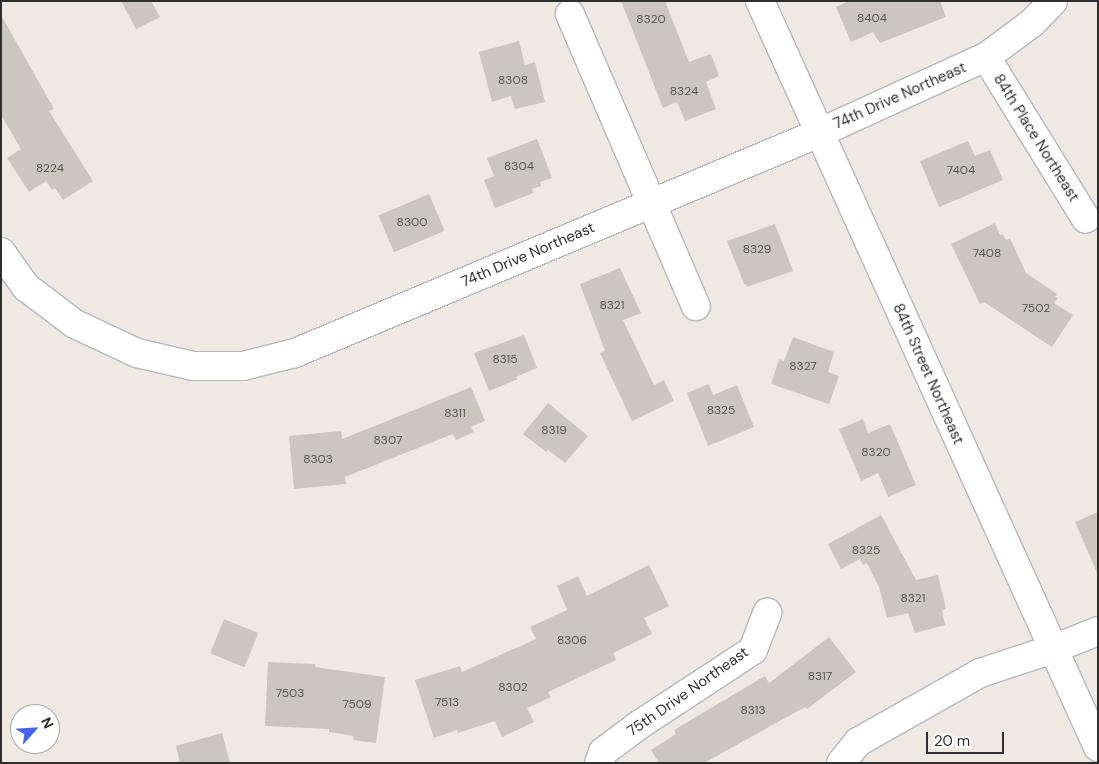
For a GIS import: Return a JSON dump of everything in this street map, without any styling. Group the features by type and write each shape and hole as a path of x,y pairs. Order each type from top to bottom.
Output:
{"street":[{"name":"84th Street Northeast","path":"760,1 1098,747"},
{"name":"74th Drive Northeast","path":"1,252 26,287 74,324 137,353 193,366 243,366 295,353 819,133 986,57 1032,22 1053,1"},
{"path":"570,14 696,306"},
{"name":"84th Place Northeast","path":"986,57 1086,219"},
{"name":"75th Drive Northeast","path":"599,763 603,752 638,725 752,650 767,613"},
{"path":"841,763 858,742 980,673 1053,649 1098,631"}],"building":[{"path":"121,1 151,1 160,17 136,29"},
{"path":"621,1 665,1 689,62 711,54 719,76 706,82 716,109 685,121 677,102 663,108"},
{"path":"849,1 940,1 946,17 880,43 873,32 851,42 836,7"},
{"path":"1,15 54,109 49,111 93,181 63,200 55,188 52,190 46,181 29,192 7,158 21,149 1,115"},
{"path":"519,41 525,65 535,62 545,102 515,109 511,96 492,102 479,52"},
{"path":"537,139 552,178 540,182 541,186 532,189 533,193 495,208 484,180 494,176 487,158"},
{"path":"968,141 975,156 990,150 1003,180 939,207 920,161"},
{"path":"429,194 445,231 394,252 378,215"},
{"path":"995,223 1000,235 1003,234 1006,240 1010,238 1026,273 1057,294 1055,297 1058,298 1054,303 1073,315 1052,347 984,302 980,304 951,244"},
{"path":"775,224 793,271 747,287 744,284 727,241"},
{"path":"620,268 641,313 623,320 654,385 664,380 674,401 632,421 600,353 605,351 580,284"},
{"path":"524,335 537,368 516,377 518,379 489,391 474,353"},
{"path":"793,337 834,352 828,372 839,376 829,404 771,384 779,359 784,361"},
{"path":"709,384 713,395 737,385 754,427 708,446 687,393"},
{"path":"471,387 485,421 471,427 474,432 456,440 453,434 345,477 346,484 294,489 289,436 341,431 342,439"},
{"path":"548,403 588,436 565,463 548,450 546,452 523,434"},
{"path":"863,419 868,433 890,424 916,485 888,497 878,473 861,481 839,429"},
{"path":"1098,512 1098,575 1075,522"},
{"path":"881,515 916,580 938,575 946,609 942,610 945,625 915,633 908,613 887,618 879,587 867,563 863,565 860,559 841,569 828,544"},
{"path":"649,565 669,606 644,618 652,634 613,653 616,660 548,692 551,697 527,708 534,722 502,737 495,721 458,733 457,730 434,738 415,680 460,666 462,672 536,639 530,627 567,610 557,586 578,576 587,596"},
{"path":"224,619 258,633 244,667 210,653"},
{"path":"829,637 856,672 807,709 805,707 704,763 659,763 651,750 676,734 674,730 765,676 769,683"},
{"path":"268,662 315,664 315,667 385,677 376,743 353,740 354,736 329,732 329,729 265,726"},
{"path":"222,733 230,763 180,763 176,746"}]}
